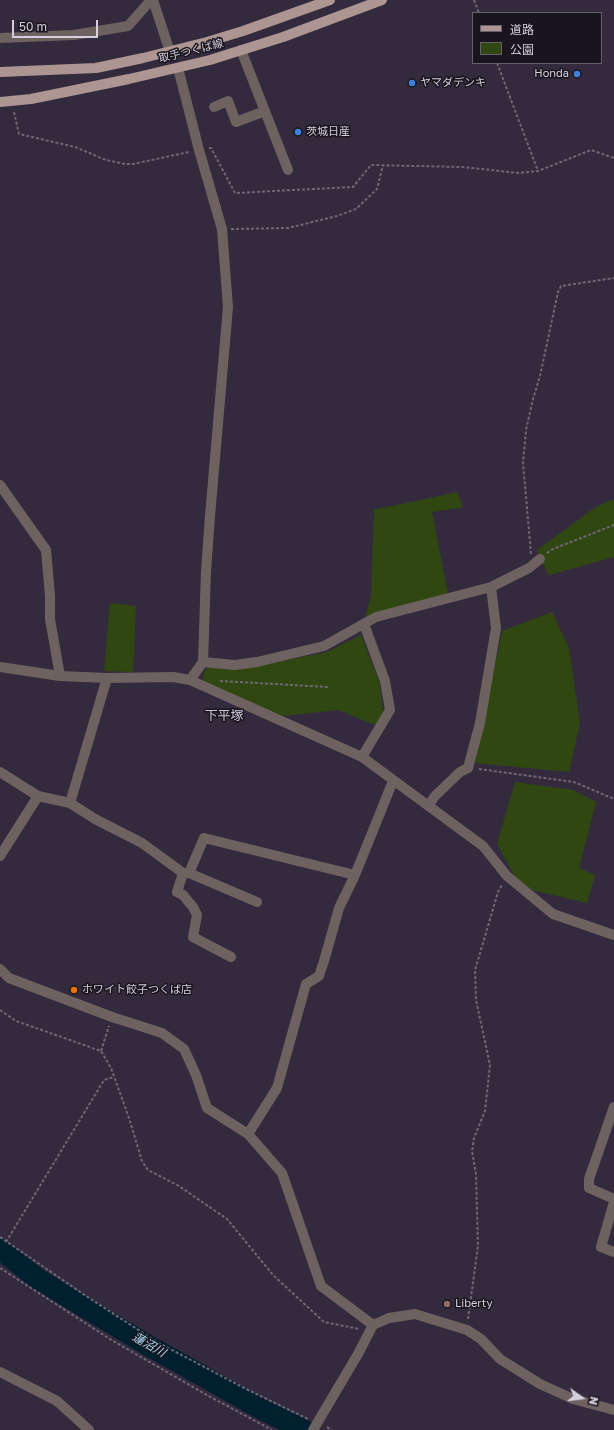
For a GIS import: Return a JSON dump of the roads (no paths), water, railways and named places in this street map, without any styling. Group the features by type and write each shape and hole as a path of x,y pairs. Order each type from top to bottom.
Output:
{"main road":[{"name":"取手つくば線","path":"0,72 96,68 170,52 243,31 330,0"},
{"name":"取手つくば線","path":"0,102 31,99 178,68 241,50 316,25 382,0"}],"street":[{"path":"0,38 74,36 128,26 152,0 170,52"},
{"path":"241,50 288,170"},
{"path":"178,68 199,150 222,229 228,307 209,524 203,662 190,680"},
{"path":"214,107 228,101 236,122 265,111"},
{"path":"0,484 46,550 50,596 50,618 60,676"},
{"path":"203,662 235,665 257,662 324,646 376,617 491,587 529,568 540,559"},
{"path":"428,806 460,772 468,768 480,723 496,628 491,587"},
{"path":"362,757 390,710 385,681 364,624"},
{"path":"0,667 60,676 106,678 173,677 190,680 362,757 483,846 507,876 553,914 614,935"},
{"path":"70,803 106,678"},
{"path":"0,772 38,796 70,803 142,843 186,873 257,902"},
{"path":"248,1134 277,1088 306,984 319,976 339,908 355,875 393,781"},
{"path":"0,856 38,796"},
{"path":"231,957 193,937 197,915 193,907 177,892 204,838 355,875"},
{"path":"0,968 9,978 112,1017 162,1033 184,1049 196,1075 207,1108 248,1134 282,1173 321,1286 373,1325"},
{"path":"614,1107 589,1179 589,1188 614,1199"},
{"path":"614,1202 601,1247 614,1252"},
{"path":"316,1426 373,1325 389,1318 415,1314 467,1330 481,1338 500,1359 540,1384 573,1399 614,1410"},
{"path":"0,1372 57,1401 90,1430"}],"waterway":[{"name":"蓮沼川","path":"0,1249 38,1279 144,1343 263,1410 304,1430"}],"place":[{"name":"Honda","path":"577,74"},
{"name":"ヤマダデンキ","path":"412,83"},
{"name":"茨城日産","path":"298,132"},
{"name":"ホワイト餃子つくば店","path":"74,990"},
{"name":"Liberty","path":"447,1304"}],"district":[{"name":"下平塚","path":"224,716"}]}
